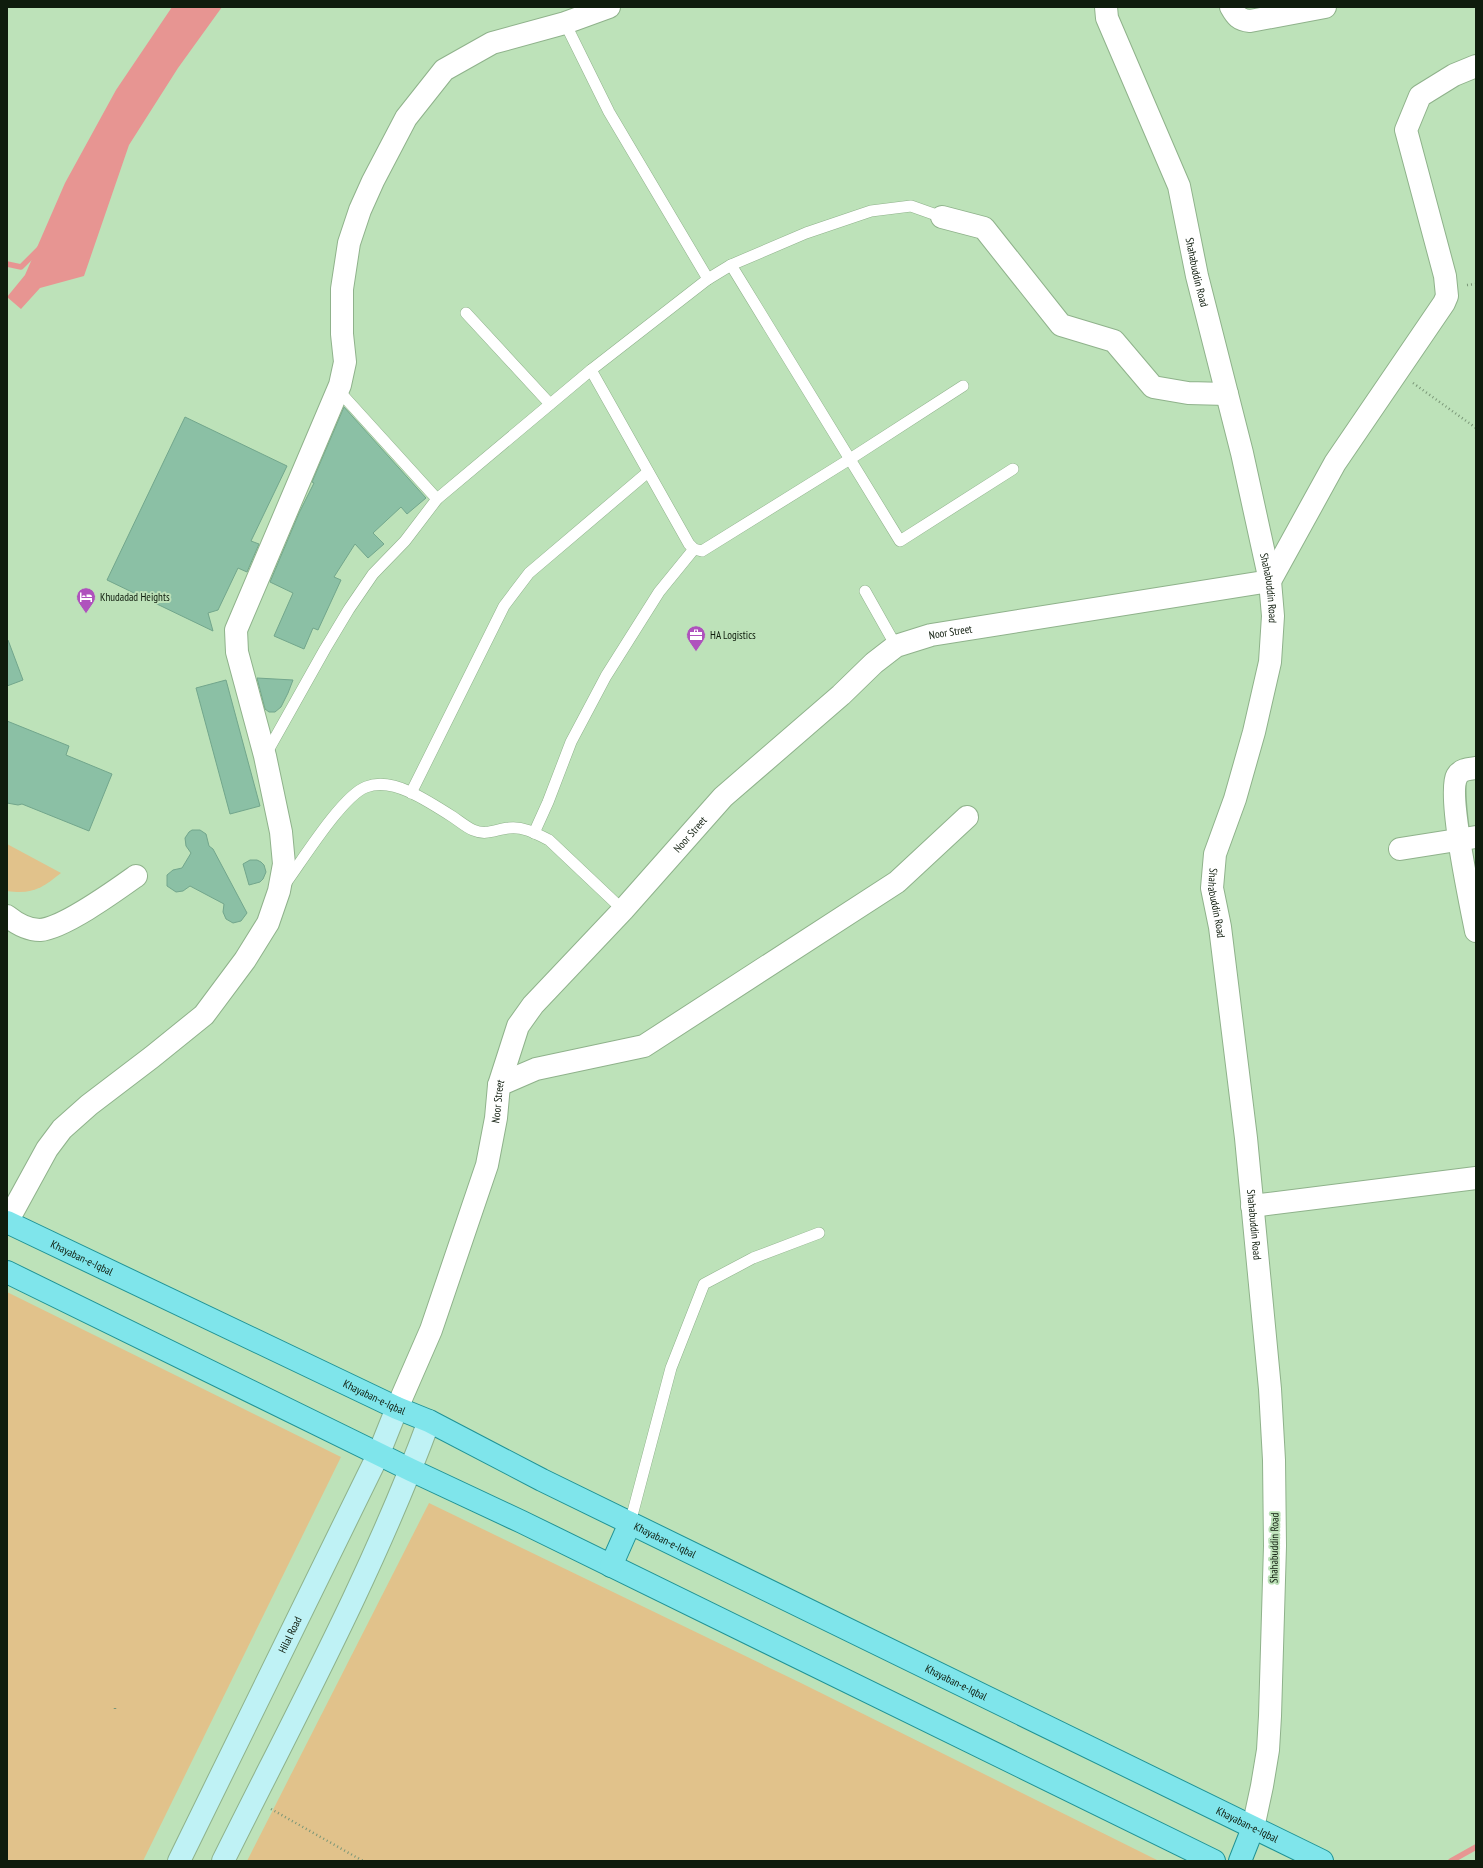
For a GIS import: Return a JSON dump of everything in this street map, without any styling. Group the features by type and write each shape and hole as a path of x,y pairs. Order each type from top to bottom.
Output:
{"main road":[{"name":"Khayaban-e-Iqbal","path":"7,1222 397,1408 429,1420 630,1523 1322,1861"},
{"path":"7,1272 1214,1861"},
{"path":"610,1566 630,1523"},
{"path":"1240,1861 1253,1828"}],"street":[{"path":"7,1222 47,1149 62,1129 89,1104 152,1057 204,1015 245,960 268,923 279,891 284,864 281,832 265,756 237,652 236,630 338,390 345,362 342,334 342,289 349,243 360,210 373,181 406,118 444,70 492,43 565,23 609,7"},
{"name":"Shahabuddin Road","path":"1106,7 1108,18 1151,125 1179,186 1197,276 1242,453 1270,581 1273,616 1270,662 1254,732 1237,791 1215,854 1212,888 1220,927 1246,1138 1270,1389 1274,1460 1275,1538 1268,1750 1253,1828"},
{"path":"1231,7 1236,17 1250,21 1325,7"},
{"path":"1270,581 1335,463 1398,372 1444,303 1447,296 1446,281 1406,130 1420,96 1454,75 1476,66"},
{"path":"942,217 984,228 1061,324 1114,341 1153,387 1188,393 1227,394"},
{"name":"Noor Street","path":"397,1408 431,1330 487,1165 496,1118 499,1085 518,1026 534,1005 623,910 723,797 841,694 874,663 896,646 931,635 1270,581"},
{"path":"1476,768 1464,769 1457,775 1454,784 1467,838 1476,931"},
{"path":"499,1085 536,1069 644,1046 897,882 967,817"},
{"path":"1400,849 1467,838"},
{"path":"7,916 16,923 33,929 40,930 57,926 105,898 136,876"},
{"path":"1252,1206 1476,1178"},
{"name":"Hilal Road","path":"179,1861 379,1453 397,1408"},
{"path":"224,1861 351,1606 411,1470 429,1420"}],"lane":[{"path":"565,23 609,112 708,279"},
{"path":"265,756 349,609 373,574 405,541 438,499 591,370 708,279 732,265 806,233 871,211 911,206 942,217"},
{"path":"732,265 900,541 1013,469"},
{"path":"466,313 550,404"},
{"path":"591,370 689,544 694,549 702,551 850,459 963,386"},
{"path":"338,390 438,499"},
{"path":"411,793 504,606 529,573 648,472"},
{"path":"534,832 548,802 571,742 606,676 659,592 694,549"},
{"path":"865,591 896,646"},
{"path":"279,891 338,811 355,794 366,787 380,784 395,786 411,793 433,804 473,830 486,833 508,828 518,828 534,832 549,840 566,854 584,875 623,910"},
{"path":"630,1523 671,1368 704,1284 753,1258 818,1233"}],"path":[{"path":"1398,372 1470,422 1476,428"},
{"path":"266,1805 363,1861"}],"shaded area":[{"path":"172,7 222,7 178,68 129,145 84,276 40,288 21,309 7,297 25,275 65,183 116,90"},
{"path":"7,844 61,873 48,883 30,891 7,891"},
{"path":"7,1292 341,1457 143,1861 11,1861 7,1859"},
{"path":"429,1503 801,1683 1159,1861 247,1861"}],"building":[{"path":"344,407 426,498 407,514 401,507 373,533 384,544 368,558 355,544 334,577 341,580 318,630 313,628 304,649 274,636 293,593 270,582 299,513 314,483 312,482"},
{"path":"185,417 287,466 251,541 259,544 247,572 238,568 218,610 208,613 213,631 107,580"},
{"path":"8,640 23,680 7,686 7,641"},
{"path":"257,678 293,680 281,707 275,712 269,712 265,709"},
{"path":"226,680 260,806 230,814 196,688"},
{"path":"7,721 69,746 66,755 112,774 89,831 22,804 18,805 7,803"},
{"path":"192,830 200,830 206,834 209,846 213,849 247,913 241,921 233,923 226,919 223,912 224,904 190,886 183,891 176,892 167,886 167,875 173,870 182,868 191,853 186,846 185,838"},
{"path":"250,860 257,860 261,862 264,865 266,872 260,882 249,885 243,864"}],"waterway":[{"path":"7,264 21,267 40,248"},
{"path":"1451,1861 1476,1847"}],"place":[{"name":"Khudadad Heights","path":"86,614"},
{"name":"HA Logistics","path":"696,652"}]}
